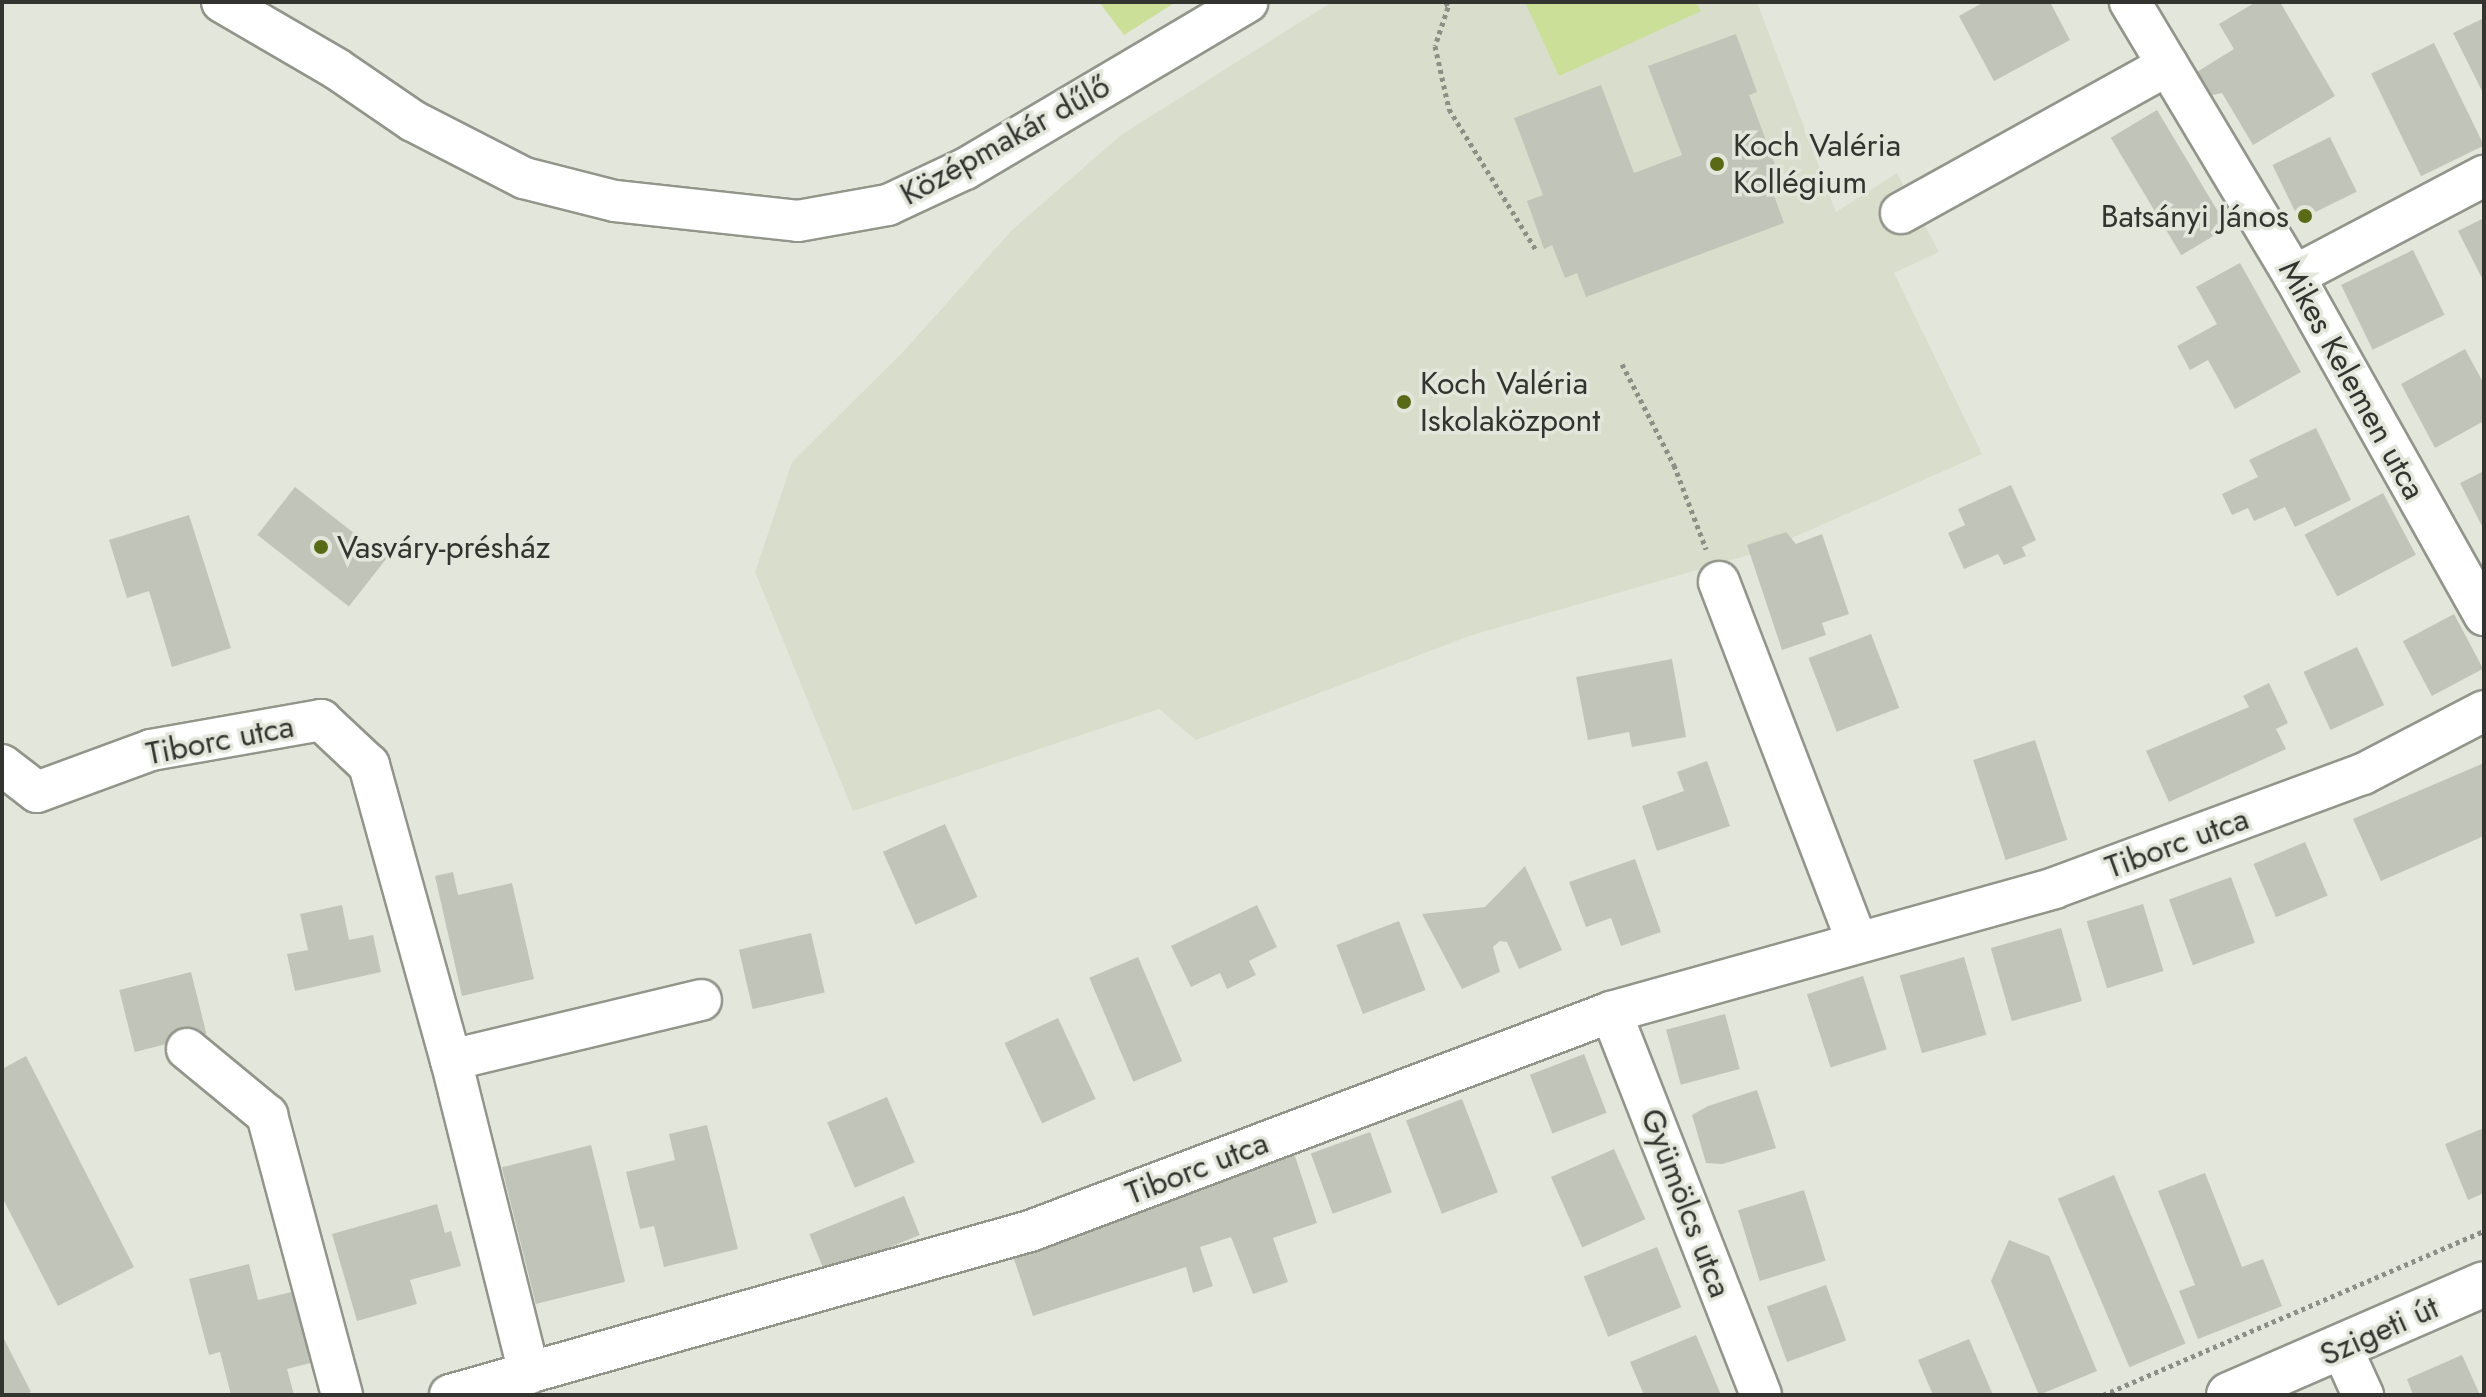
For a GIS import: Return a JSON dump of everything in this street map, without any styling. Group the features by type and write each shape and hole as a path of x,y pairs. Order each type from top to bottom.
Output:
{"street":[{"name":"Középmakár dűlő","path":"222,2 337,69 413,121 524,178 615,201 798,221 888,205 965,169 1247,2"},
{"name":"Mikes Kelemen utca","path":"2130,2 2294,276 2484,615"},
{"path":"1901,213 2168,65"},
{"path":"2294,276 2484,176"},
{"path":"1719,582 1857,941"},
{"name":"Tiborc utca","path":"450,1395 1030,1231 1611,1012 2054,888 2363,774 2484,711"},
{"name":"Tiborc utca","path":"2,765 37,792 151,750 321,720 369,765 451,1060 529,1373"},
{"path":"451,1060 701,1000"},
{"name":"Gyümölcs utca","path":"1611,1012 1761,1395"},
{"path":"187,1049 267,1115 342,1395"},
{"name":"Szigeti út","path":"2229,1395 2342,1349 2484,1284"},
{"path":"2342,1349 2363,1395"}],"path":[{"path":"1446,2 1448,7 1435,46 1449,109 1536,250"},
{"path":"1622,364 1674,465 1719,582"},
{"path":"2103,1395 2484,1231"}],"shaded area":[{"name":"Koch Valéria Iskolaközpont","path":"1332,2 1757,2 1836,212 1897,173 1939,252 1894,273 1982,454 1763,551 1472,635 1196,740 1159,709 853,811 755,572 792,462 904,351 1012,230 1121,135"}],"green space":[{"path":"1099,2 1176,2 1124,35"},
{"path":"1525,2 1696,2 1701,11 1559,76"}],"building":[{"path":"1984,2 2050,2 2070,40 1994,81 1959,16"},
{"path":"2256,2 2280,2 2335,96 2253,145 2222,93 2208,96 2195,73 2234,49 2219,24"},
{"path":"2484,18 2484,95 2453,33"},
{"name":"Koch Valéria Kollégium","path":"1736,34 1757,92 1749,95 1780,178 1769,182 1784,223 1586,297 1577,273 1565,278 1552,245 1544,249 1527,201 1543,195 1514,118 1601,85 1634,173 1682,155 1648,66"},
{"path":"2434,43 2484,145 2421,176 2371,74"},
{"path":"2157,110 2228,227 2181,255 2111,138"},
{"path":"2330,137 2357,192 2299,220 2272,165"},
{"path":"2484,218 2484,282 2458,231"},
{"path":"2413,250 2445,315 2373,350 2341,285"},
{"path":"2240,263 2301,372 2235,409 2208,360 2190,370 2177,346 2217,324 2196,287"},
{"path":"2465,349 2484,384 2484,421 2435,448 2401,384"},
{"path":"2316,428 2351,500 2295,527 2285,507 2254,521 2248,508 2232,515 2222,494 2258,477 2249,460"},
{"path":"2484,471 2484,530 2460,483"},
{"path":"2011,485 2036,540 2022,547 2026,556 2004,565 1998,554 1964,569 1948,533 1965,525 1958,509"},
{"name":"Vasváry-présház","path":"295,487 386,558 349,606 257,535"},
{"path":"2383,493 2416,555 2337,597 2304,535"},
{"path":"189,515 231,648 172,667 149,591 127,598 109,540"},
{"path":"1786,532 1796,544 1822,534 1849,614 1822,623 1826,635 1782,650 1747,545"},
{"path":"2454,614 2483,669 2432,696 2403,641"},
{"path":"1871,634 1899,708 1837,732 1808,658"},
{"path":"2357,647 2384,705 2331,730 2304,672"},
{"path":"1672,659 1686,737 1632,747 1629,732 1588,740 1576,677"},
{"path":"2269,683 2288,723 2276,729 2286,749 2169,802 2146,751 2249,707 2243,696"},
{"path":"2035,740 2067,840 2006,860 1973,760"},
{"path":"1707,761 1730,826 1657,851 1642,806 1684,791 1677,772"},
{"path":"2484,763 2484,836 2381,881 2353,819"},
{"path":"945,824 978,897 915,925 883,852"},
{"path":"2305,842 2328,895 2276,917 2253,864"},
{"path":"1635,859 1661,932 1621,946 1611,918 1586,927 1569,882"},
{"path":"1525,866 1562,950 1519,969 1507,942 1500,941 1493,947 1500,972 1462,989 1422,914 1485,907"},
{"path":"453,872 458,895 512,883 534,979 462,996 435,876"},
{"path":"2231,877 2255,943 2193,965 2169,900"},
{"path":"2143,904 2163,971 2107,988 2087,921"},
{"path":"342,905 349,940 373,935 381,972 295,991 287,954 308,950 300,914"},
{"path":"1257,905 1277,947 1249,961 1256,975 1227,989 1220,973 1191,987 1171,946"},
{"path":"1399,921 1426,990 1363,1014 1336,945"},
{"path":"2061,928 2082,1001 2012,1021 1991,948"},
{"path":"811,933 825,992 753,1009 739,950"},
{"path":"1138,957 1182,1061 1133,1082 1089,978"},
{"path":"1964,957 1986,1035 1922,1053 1900,975"},
{"path":"191,972 206,1034 135,1052 119,990"},
{"path":"1863,976 1887,1049 1831,1067 1807,994"},
{"path":"1725,1014 1740,1069 1681,1085 1666,1030"},
{"path":"1058,1018 1096,1099 1042,1124 1005,1043"},
{"path":"1584,1054 1607,1113 1552,1134 1530,1075"},
{"path":"26,1056 134,1267 58,1306 2,1197 2,1069"},
{"path":"1757,1090 1776,1148 1722,1164 1706,1163 1692,1115 1708,1106"},
{"path":"887,1097 915,1162 855,1188 827,1122"},
{"path":"1462,1099 1498,1192 1442,1214 1406,1121"},
{"path":"707,1125 738,1249 664,1267 654,1226 640,1229 626,1172 675,1160 669,1134"},
{"path":"2484,1128 2484,1193 2468,1200 2445,1144"},
{"path":"1370,1132 1392,1192 1333,1214 1311,1154"},
{"path":"591,1145 625,1282 536,1304 502,1167"},
{"path":"1614,1149 1645,1219 1582,1247 1551,1177"},
{"path":"1294,1153 1317,1223 1273,1238 1288,1282 1253,1294 1231,1237 1200,1247 1213,1286 1193,1293 1186,1267 1033,1316 1013,1256"},
{"path":"2205,1173 2242,1267 2263,1259 2282,1306 2198,1339 2179,1291 2195,1285 2158,1191"},
{"path":"2114,1175 2186,1343 2129,1367 2058,1199"},
{"path":"1804,1190 1826,1261 1760,1281 1738,1210"},
{"path":"904,1196 920,1235 825,1273 809,1234"},
{"path":"437,1204 445,1233 451,1231 461,1266 410,1280 417,1304 357,1321 332,1234"},
{"path":"2009,1240 2049,1256 2097,1371 2039,1395 1991,1281"},
{"path":"1657,1247 1681,1307 1608,1337 1584,1277"},
{"path":"249,1264 258,1300 304,1289 322,1360 287,1369 294,1395 231,1395 220,1352 209,1355 189,1279"},
{"path":"1826,1285 1846,1340 1787,1362 1767,1307"},
{"path":"2,1335 31,1392 25,1395 2,1395"},
{"path":"1696,1335 1721,1395 1644,1395 1630,1362"},
{"path":"1969,1339 1993,1395 1933,1395 1918,1360"},
{"path":"2462,1355 2480,1395 2413,1395 2407,1379"}],"place":[{"name":"Koch Valéria Kollégium","path":"1717,164"},
{"name":"Batsányi János","path":"2305,216"},
{"name":"Koch Valéria Iskolaközpont","path":"1404,402"},
{"name":"Vasváry-présház","path":"321,547"}]}
